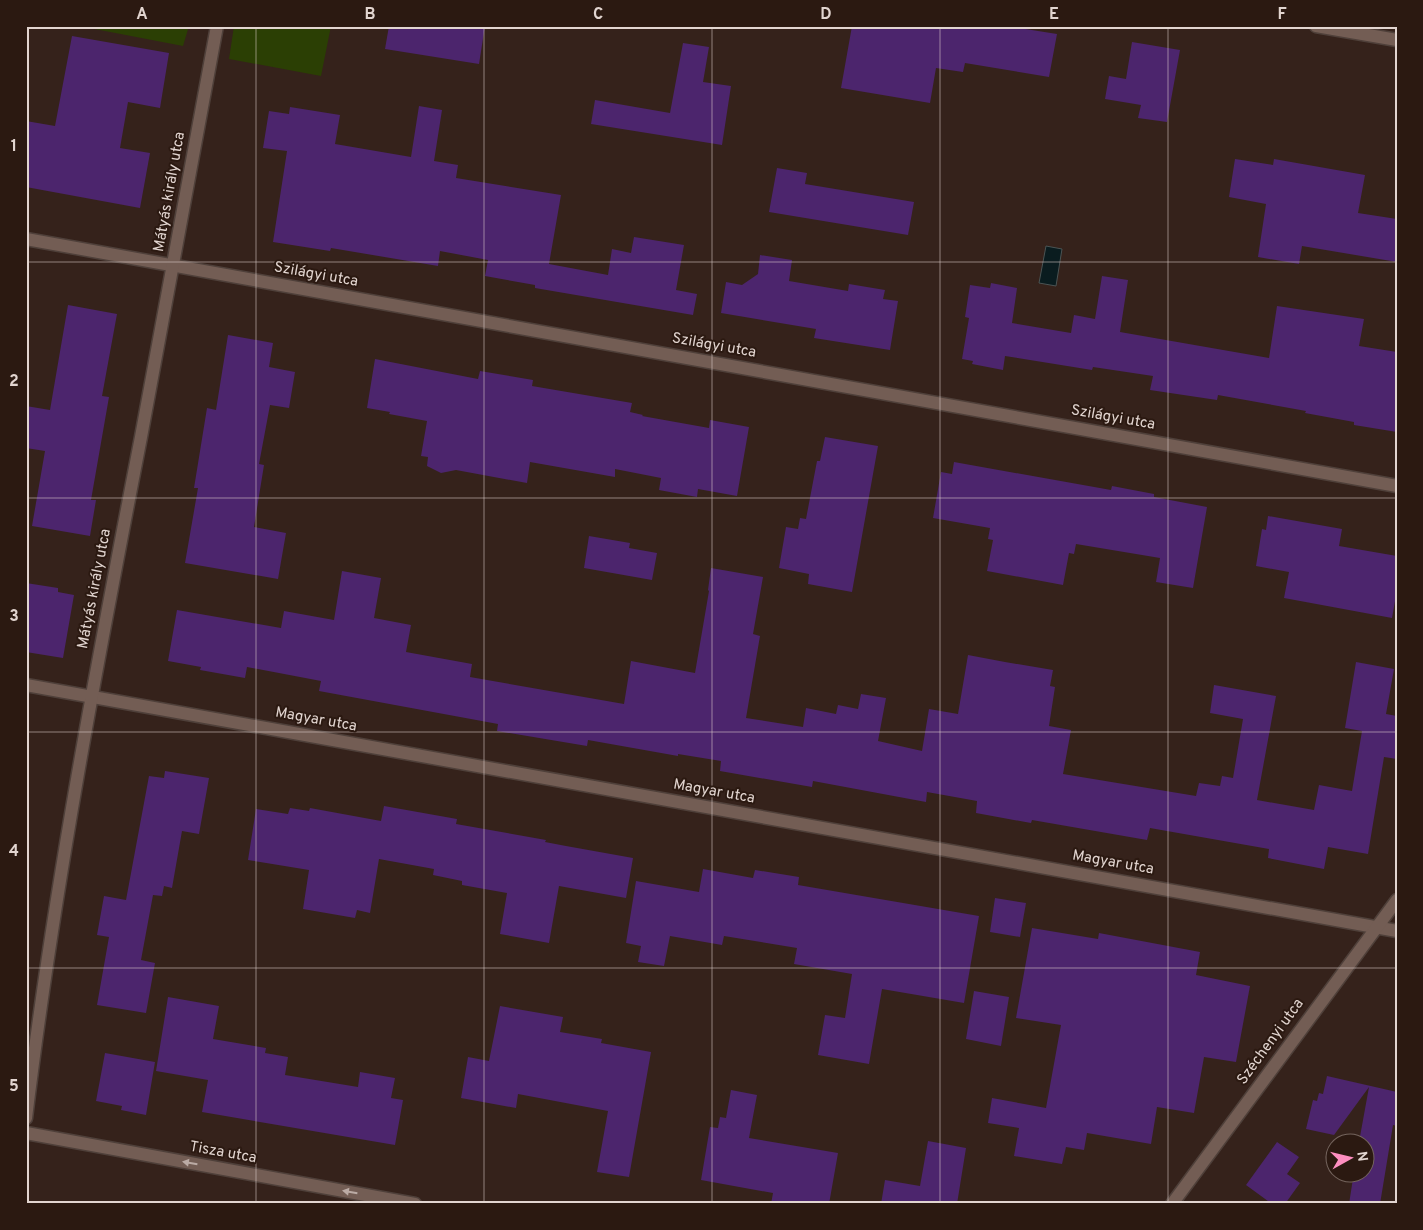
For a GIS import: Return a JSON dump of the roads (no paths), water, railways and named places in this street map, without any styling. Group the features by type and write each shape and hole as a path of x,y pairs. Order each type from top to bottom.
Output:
{"street":[{"name":"Mátyás király utca","path":"26,1118 36,1034 91,697 174,266 217,26"},
{"path":"1316,26 1397,40"},
{"name":"Szilágyi utca","path":"26,239 1397,486"},
{"name":"Magyar utca","path":"26,685 1397,931"},
{"name":"Széchenyi utca","path":"1172,1204 1397,900"},
{"name":"Tisza utca","path":"26,1133 415,1204"}]}
